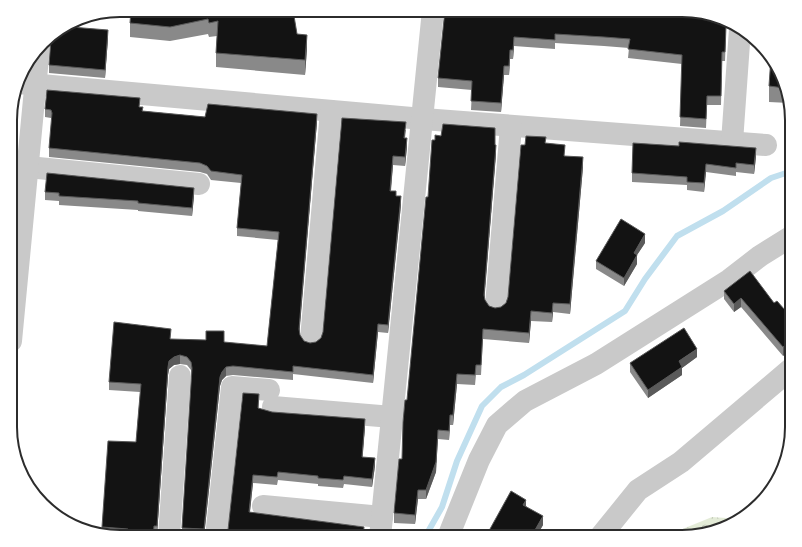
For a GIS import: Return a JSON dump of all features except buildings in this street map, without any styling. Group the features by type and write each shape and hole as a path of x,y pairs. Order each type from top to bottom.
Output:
{"street":[{"path":"263,506 381,527 432,17"},
{"path":"732,142 740,35"},
{"path":"17,280 28,167 27,84 34,64"},
{"path":"27,84 423,119 766,145"},
{"path":"311,339 331,111"},
{"path":"496,305 511,126"},
{"path":"28,167 199,184"},
{"path":"451,530 479,460 497,425 525,401 596,364 729,280 760,256 785,240"},
{"path":"606,530 638,490 681,462 785,374"},
{"path":"169,530 180,376"},
{"path":"217,530 232,387 271,398 392,417"}],"green space":[{"path":"712,517 729,518 709,527 680,530"}],"waterway":[{"path":"429,530 442,507 457,461 482,406 501,387 524,375 625,311 645,279 677,236 723,211 771,178 785,173"}]}
